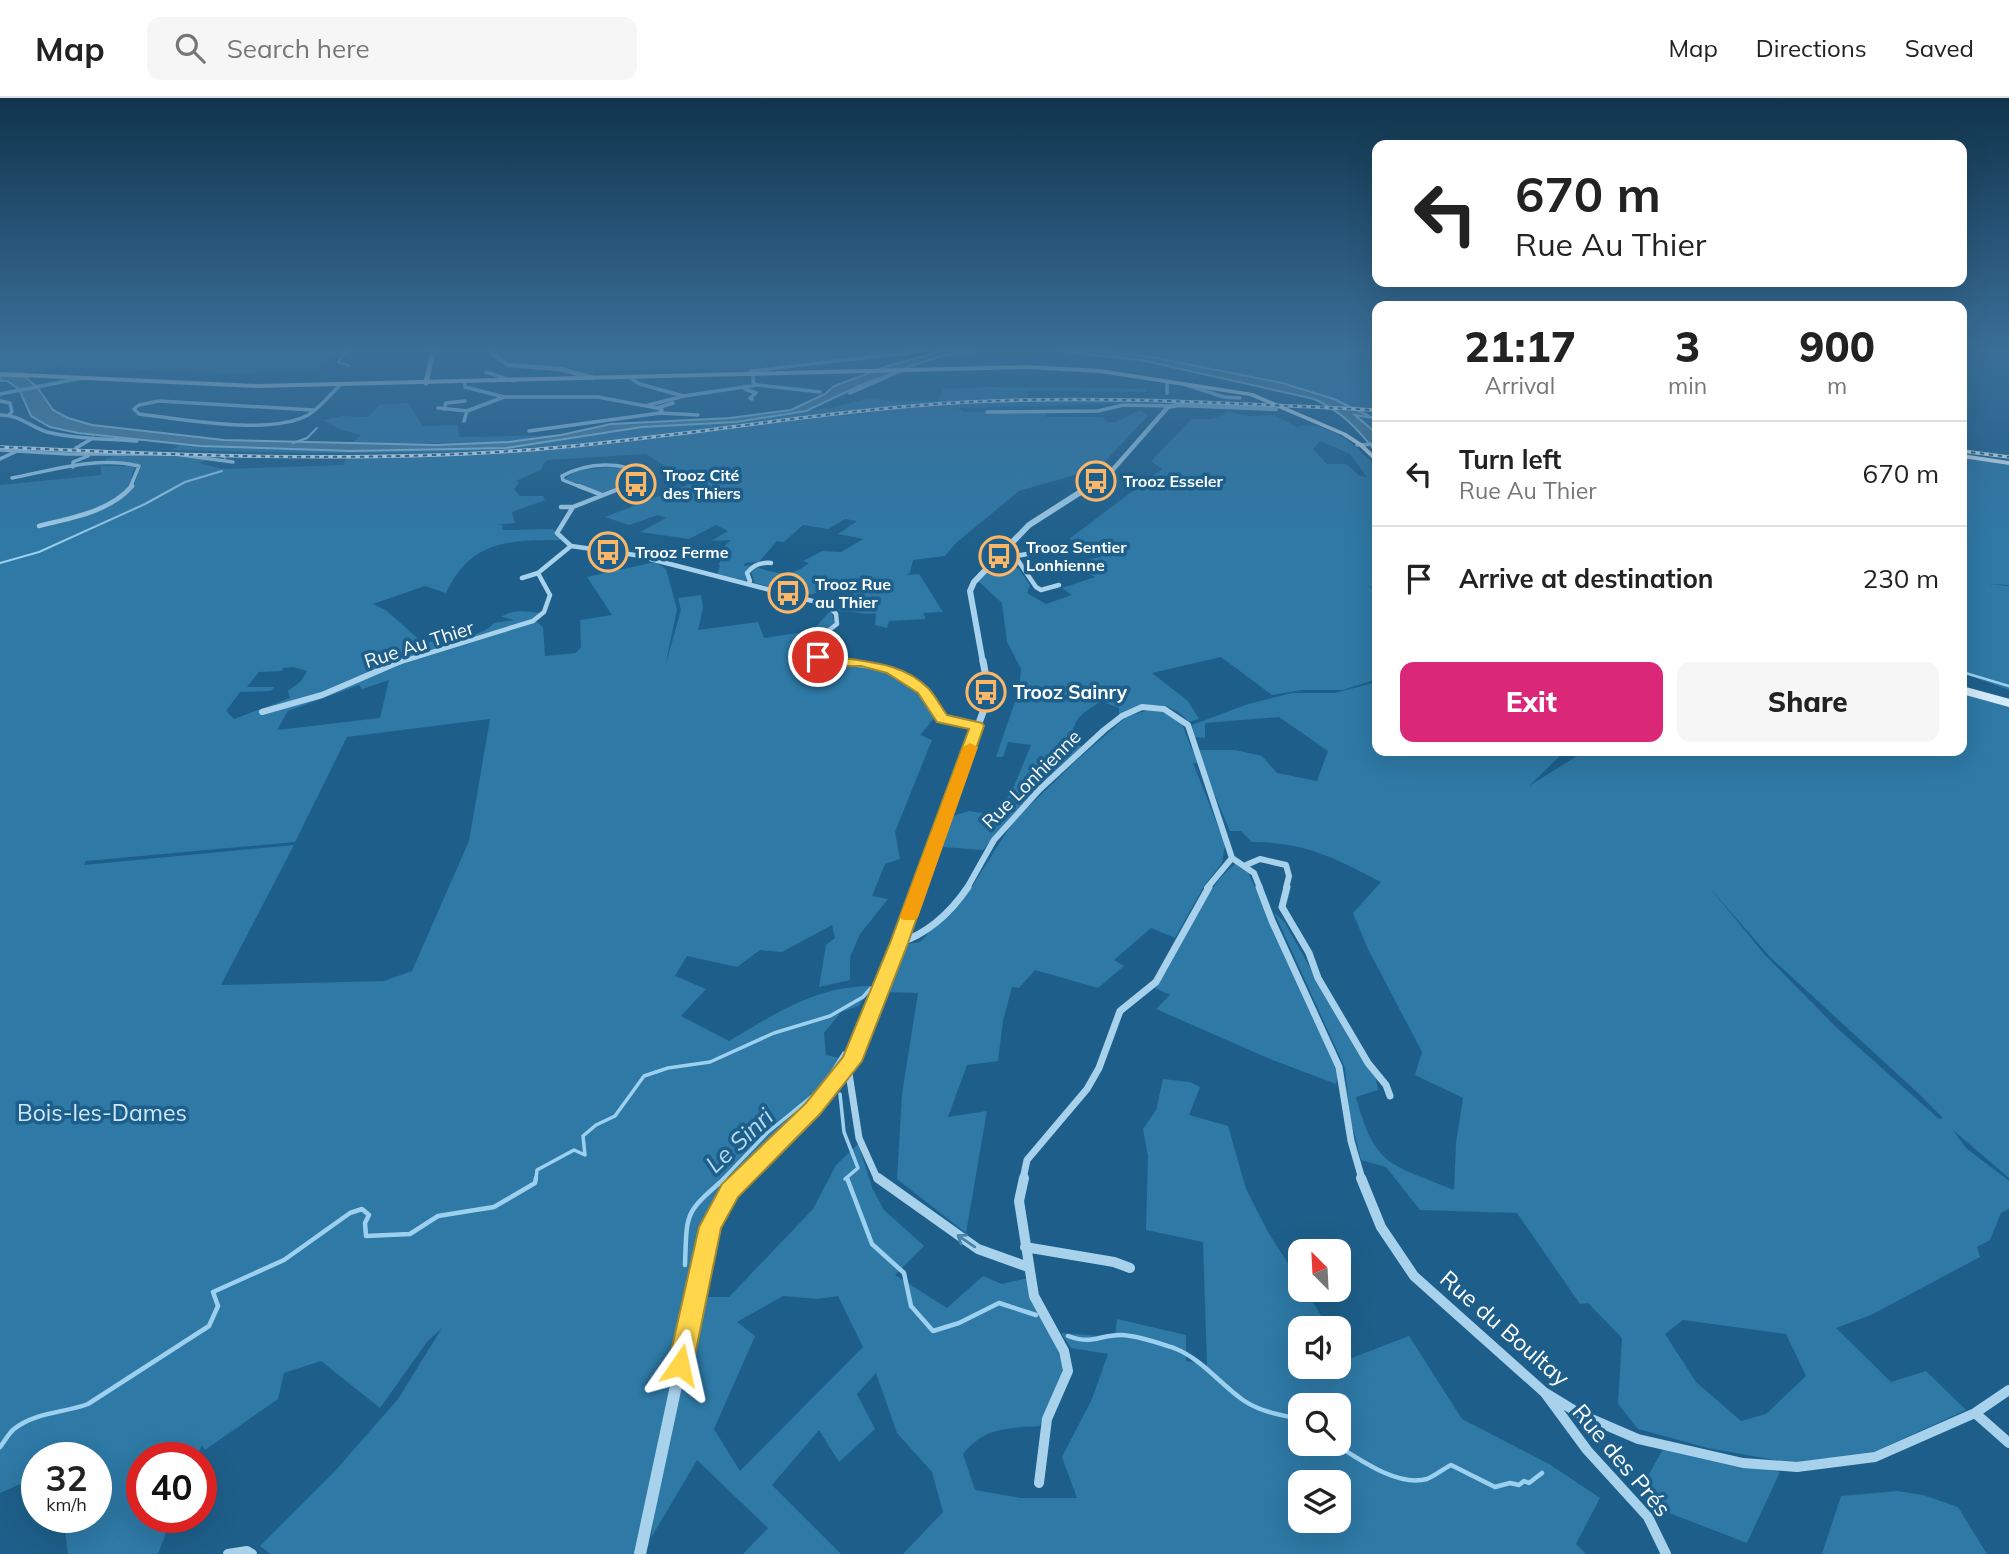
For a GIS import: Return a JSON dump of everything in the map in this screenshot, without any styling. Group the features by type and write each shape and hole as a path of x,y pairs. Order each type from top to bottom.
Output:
{"main road":[{"path":"1304,419 1362,445 1372,457"},
{"path":"1967,457 2009,463"},
{"path":"1967,691 2009,703"}],"street":[{"path":"17,419 43,431 137,441"},
{"path":"191,419 274,423 297,419"},
{"path":"274,423 280,419"},
{"path":"529,431 617,419"},
{"path":"640,1554 710,1227 730,1190 813,1109 848,1067 899,943 989,693 970,592 974,582 1042,514 1109,474 1159,419"},
{"path":"76,448 94,438"},
{"path":"1362,445 1372,444"},
{"path":"0,450 191,454 233,462"},
{"path":"0,459 17,451"},
{"path":"73,467 73,462 96,453"},
{"path":"12,478 73,467 110,464 139,466 133,486 125,494 98,507 39,526"},
{"path":"561,507 573,507 647,478 634,467 623,466 579,469 562,476 563,480 602,495"},
{"path":"573,507 557,533 571,546 635,555 820,602 834,609 838,624 815,641 812,650 818,657 831,662 861,663 892,670 923,690 942,719 977,726"},
{"path":"522,578 539,575 571,546"},
{"path":"997,559 1058,549"},
{"path":"1015,556 1036,587 1041,590 1059,585"},
{"path":"748,584 750,581 747,573 750,568 761,563 771,563"},
{"name":"Rue Au Thier","path":"262,712 321,695 401,661 533,621 544,612 550,595 539,575"},
{"name":"Rue Lonhienne","path":"899,943 925,933 967,889 993,840 1022,809 1085,748 1123,715 1135,709 1163,708 1174,712 1188,725 1231,858"},
{"path":"1038,1483 1047,1419 1068,1371 1056,1334 1034,1296 1028,1267 1019,1201 1027,1160 1087,1089 1099,1068 1120,1011 1156,982 1205,891 1231,858 1245,865 1260,859 1286,866 1289,876 1283,907 1309,953 1318,978 1368,1063 1386,1085 1390,1096"},
{"name":"Rue du Boultay","path":"1245,865 1254,873 1272,921 1339,1067 1359,1172 1381,1227 1414,1276 1544,1392 1580,1415 1638,1439 1743,1462 1797,1467 1875,1457 1975,1413 2009,1390"},
{"path":"848,1067 859,1138 876,1175 978,1250 1028,1267"},
{"path":"1025,1247 1114,1262 1130,1268"},
{"name":"Rue des Prés","path":"1544,1392 1566,1425 1596,1461 1646,1511 1662,1540 1666,1554"},
{"path":"1975,1413 2009,1443"},
{"path":"228,1554 247,1553"}],"green space":[{"path":"418,419 423,426 458,425 459,437 562,435 509,442 351,444 361,435 340,429 323,420"},
{"path":"781,419 514,449 367,453 171,450 182,444 351,451 506,448 642,427"},
{"name":"Bois-les-Dames","path":"798,419 1104,419 1106,422 1116,422 1122,419 1144,419 1099,468 1019,491 956,543 945,556 913,560 910,573 906,575 919,574 943,612 923,613 926,619 889,621 887,628 875,625 876,613 841,612 838,609 861,604 855,595 844,596 857,589 847,585 832,585 804,595 755,583 751,572 756,567 777,573 790,573 802,568 809,563 803,561 822,551 841,552 863,539 838,534 857,521 845,519 828,529 803,525 784,542 777,541 759,562 745,563 744,566 752,565 746,571 748,580 742,581 717,574 720,566 718,564 724,557 716,554 731,540 711,541 728,531 716,525 689,539 640,532 672,515 666,518 658,515 629,525 605,517 698,481 679,475 646,454 548,460 542,469 516,481 519,483 514,489 520,496 543,496 545,500 512,512 515,523 494,525 503,525 502,530 553,529 562,540 525,541 494,547 467,562 446,593 425,586 373,604 387,611 423,643 461,638 480,632 494,623 514,620 501,617 510,613 541,613 536,621 543,627 545,656 576,653 581,647 580,620 612,615 587,577 655,562 666,569 677,609 665,667 681,610 678,598 701,595 703,608 698,630 758,622 764,638 812,631 831,610 835,625 810,642 808,652 822,660 866,665 880,670 913,687 927,698 930,712 936,716 920,735 932,740 895,832 900,859 885,864 872,896 888,899 860,934 850,957 850,980 819,987 826,945 835,938 832,925 782,952 760,950 737,967 687,956 675,976 706,989 681,1016 729,1041 779,1012 814,996 851,987 871,986 859,1006 841,1012 824,1033 826,1055 852,1061 730,1190 710,1227 695,1267 645,1524 635,1554 270,1554 260,1546 335,1471 398,1399 442,1328 427,1342 380,1408 321,1361 284,1373 278,1399 216,1442 126,1442 126,1533 166,1533 158,1554 68,1554 65,1533 112,1533 112,1442 21,1442 21,1484 0,1493 0,485 101,475 101,466 135,466 131,477 134,484 142,465 105,463 106,459 123,452 191,453 187,458 211,458 199,463 222,469 344,465 346,458 521,451 671,436","holes":["293,667 307,671 301,681 288,691 290,698 234,719 226,711 240,692 271,691 274,687 247,687 259,672 282,671 283,668","389,680 380,718 277,730 288,711 359,685 362,689","490,719 469,841 412,971 384,981 221,985 294,845 84,865 86,861 295,842 347,737"]},
{"path":"1192,419 1282,419 1297,427 1320,427 1341,436 1372,462 1372,587 1366,585 1372,588 1372,681 1343,690 1302,690 1272,695 1221,657 1152,673 1188,701 1199,719 1189,722 1173,709 1156,705 1138,708 1119,716 1119,708 1101,701 1077,720 1072,738 1082,747 1036,789 983,850 943,847 953,816 969,811 997,815 1015,784 1031,745 1008,742 1003,757 996,757 1019,690 1021,669 1007,642 1002,603 978,581 998,561 1002,570 1018,568 1030,585 1027,593 1046,604 1072,595 1062,588 1095,577 1086,572 1079,573 1065,564 1101,557 1094,554 1103,549 1069,539 1162,469 1151,461","holes":["1320,441 1350,454 1367,477 1360,476 1346,464 1327,464 1313,449"]},
{"path":"1359,419 1372,419 1372,428"},
{"path":"1967,459 2009,465 2009,585 1987,584 2009,586 2009,690 1967,675"},
{"path":"616,467 632,469 643,477 601,493 565,479 577,470"},
{"path":"1372,683 1372,756 1560,756 1529,786 1577,756 1967,756 1967,694 2009,707 2009,1178 1953,1130 1966,1148 2009,1181 2009,1209 2001,1213 1990,1240 1977,1247 1980,1257 1871,1315 1836,1328 1891,1382 1926,1371 1966,1410 1872,1453 1796,1464 1708,1448 1638,1429 1618,1404 1622,1338 1588,1303 1580,1304 1517,1213 1420,1210 1386,1167 1361,1160 1350,1117 1345,1068 1274,912 1285,923 1356,1050 1376,1078 1378,1090 1356,1097 1370,1138 1388,1160 1400,1168 1454,1190 1456,1143 1463,1098 1415,1075 1422,1052 1367,947 1353,913 1381,882 1319,853 1288,845 1252,842 1241,831 1230,831 1201,763 1193,763 1225,844 1222,863 1204,886 1175,938 1151,928 1114,960 1124,966 1098,988 1035,970 1019,988 1012,987 1003,1021 998,1061 967,1065 948,1117 987,1111 966,1233 897,1179 902,1094 918,993 884,992 902,945 920,942 969,891 1013,822 1126,717 1152,709 1170,712 1180,719 1192,750 1235,750 1262,756 1277,773 1317,781 1328,751 1279,717 1205,723 1205,738 1195,737 1192,725 1248,704 1292,693 1335,693","holes":["1709,887 1770,957 1918,1093 1943,1118 1939,1119 1838,1029 1765,955","1683,1320 1786,1334 1806,1376 1766,1414 1741,1421 1696,1382 1665,1334"]},
{"path":"1236,863 1251,871 1249,874 1338,1074 1336,1084 1270,1059 1156,1009 1170,995 1155,988 1211,890"},
{"path":"1163,1079 1190,1082 1200,1087 1189,1115 1228,1126 1246,1189 1288,1263 1288,1302 1313,1302 1321,1316 1288,1316 1288,1379 1351,1379 1351,1358 1409,1336 1462,1419 1549,1464 1600,1498 1576,1544 1586,1554 903,1554 943,1512 932,1472 897,1433 876,1373 857,1394 875,1429 839,1462 819,1430 772,1485 841,1554 743,1554 768,1528 697,1460 651,1538 659,1484 702,1297 729,1297 813,1209 836,1165 858,1144 873,1190 884,1210 924,1246 895,1275 947,1308 983,1276 1002,1284 1028,1278 1058,1351 1061,1376 1040,1426 988,1434 963,1454 975,1490 1021,1498 1077,1498 1062,1457 1092,1399 1108,1354 1071,1348 1061,1333 1115,1337 1117,1319 1186,1335 1186,1361 1207,1365 1203,1242 1146,1230 1148,1156 1143,1129 1156,1110","holes":["783,1296 817,1299 838,1296 863,1347 740,1471 714,1429 755,1336 737,1322"]},
{"path":"1663,1449 1780,1472 1747,1543 1651,1506 1638,1494"},
{"path":"1897,1491 1923,1495 1958,1507 1987,1554 1822,1554 1841,1496"}],"shaded area":[{"path":"36,419 71,419 92,425 224,440 436,445 509,442 561,435 611,424 755,419 642,427 506,448 351,451 200,446 78,433 50,427"},
{"path":"1345,419 1360,419 1372,430 1372,447"}],"waterway":[{"path":"293,443 307,438 317,428"},
{"path":"222,455 225,458"},
{"path":"0,563 39,552 145,504 185,482 222,471"},
{"path":"1967,673 2009,686"},
{"path":"536,1179 537,1170 574,1150 585,1155 583,1136 596,1125 615,1116 644,1076 668,1068 710,1062 774,1033 830,1016 863,997 871,988"},
{"name":"Le Sinri","path":"723,1179 767,1133 822,1088 844,1053"},
{"path":"840,1094 844,1132 858,1168 845,1179"},
{"path":"0,1447 22,1423 88,1404 209,1326 218,1306 213,1292 284,1260 350,1213 362,1209 369,1215 365,1223 366,1236 410,1234 438,1216 494,1207 535,1183 536,1178"},
{"name":"Le Sinri","path":"685,1265 690,1215 702,1199 725,1178"},
{"path":"847,1178 872,1244 904,1273 911,1306 933,1331 959,1323 999,1303 1036,1315"},
{"path":"1068,1336 1090,1340 1127,1335 1174,1348 1193,1359 1250,1404 1288,1416"},
{"path":"1351,1454 1379,1470 1403,1479 1427,1479 1451,1465 1495,1487 1510,1483 1519,1485 1524,1481 1529,1483 1542,1473"}],"railway":[{"path":"0,447 197,455 329,457 461,454 582,445 795,419"},
{"path":"1967,452 2009,457"}],"slow traffic":[{"path":"909,917 970,747"}],"place":[{"name":"Trooz Esseler","path":"1096,481"},
{"name":"Trooz Cité des Thiers","path":"636,484"},
{"name":"Trooz Ferme","path":"608,552"},
{"name":"Trooz Sentier Lonhienne","path":"999,556"},
{"name":"Trooz Rue au Thier","path":"788,593"},
{"name":"Trooz Sainry","path":"986,692"}],"route":[{"path":"680,1365 710,1227 730,1190 813,1109 852,1061 899,943 977,726 942,719 923,690 892,670 861,663 831,662 818,657"}]}
